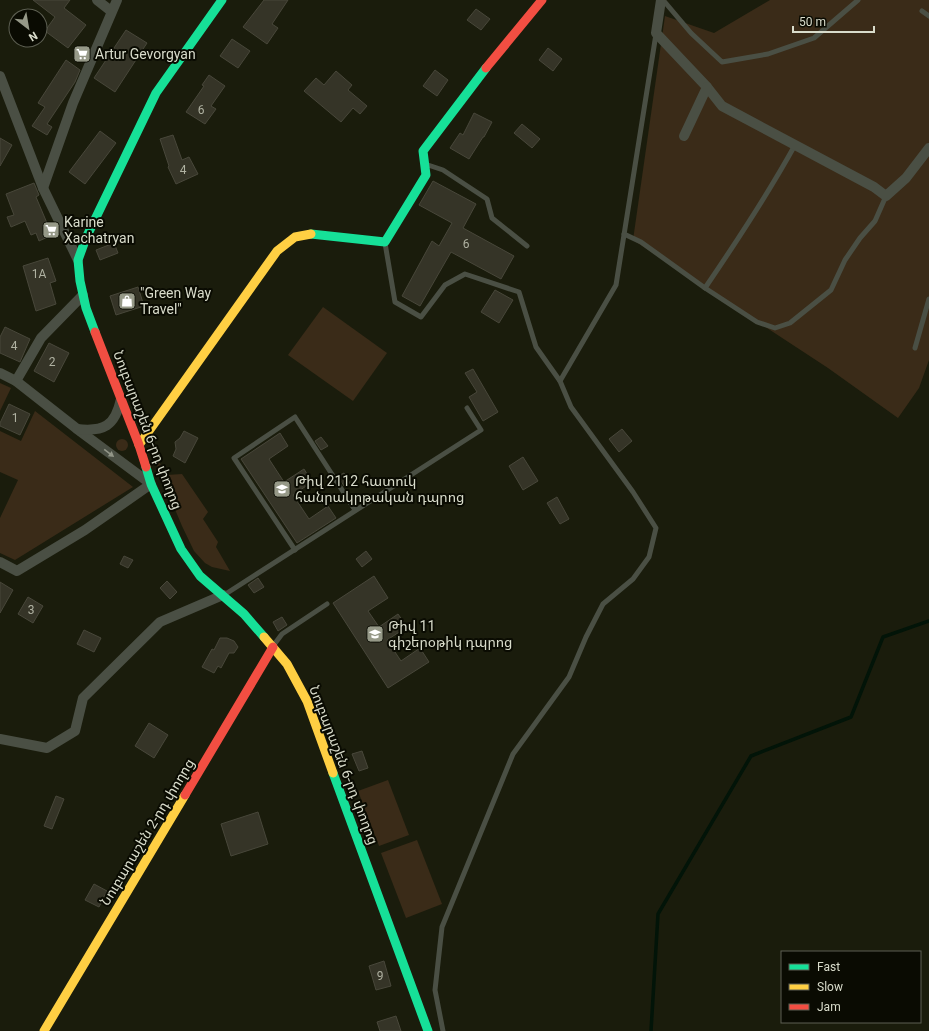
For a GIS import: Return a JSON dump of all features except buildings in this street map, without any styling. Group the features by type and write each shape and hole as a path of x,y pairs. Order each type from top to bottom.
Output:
{"main road":[{"name":"Նուբարաշեն 6-րդ փողոց","path":"222,0 156,93 86,238 78,260 80,281 86,308 139,445 151,484 181,549 200,576 244,614 273,647 287,664 307,701 428,1031"},
{"path":"139,445 277,251 295,237 314,234 385,242 426,175 423,151 492,61 542,0"},
{"name":"Նուբարաշեն 2-րդ փողոց","path":"44,1031 273,647"}],"street":[{"path":"96,0 111,11"},
{"path":"43,188 73,103 117,0"},
{"path":"662,0 656,33 707,87 722,106 874,187 886,196 906,178 929,148"},
{"path":"0,76 43,188 78,260"},
{"path":"684,136 707,87"},
{"path":"16,381 41,338 83,295"},
{"path":"0,373 16,381 151,484 85,530 17,571 0,562"},
{"path":"77,429 97,430 105,427 115,417 121,399"},
{"path":"0,739 48,748 75,731 83,698 160,622 223,595"}],"lane":[{"path":"662,0 691,33 722,62 768,54 814,38 858,0"},
{"path":"922,11 929,16"},
{"path":"560,381 616,285 656,33"},
{"path":"705,288 744,230 795,145"},
{"path":"425,164 443,170 487,199 492,218 527,246"},
{"path":"624,234 642,242 705,288 757,322 775,328 790,323 831,290 845,260 860,238 875,221 886,196"},
{"path":"385,242 395,302 421,317 445,285 465,274 519,292 536,347 560,381 571,407 633,492 656,528 650,557 633,579 603,604 586,637 570,677 514,754 505,775 442,927 435,990 443,1031"},
{"path":"915,348 929,299"},
{"path":"223,595 480,430 467,408"},
{"path":"294,550 234,458 295,417 355,510"},
{"path":"273,647 282,634 327,604"}],"shaded area":[{"path":"770,0 929,0 929,360 919,388 898,418 828,368 633,240 665,16 714,33"},
{"path":"323,307 387,353 353,401 288,355"},
{"path":"0,383 11,388 0,411"},
{"path":"35,411 133,487 15,560 0,553 0,518 18,480 0,472 0,431 21,441"},
{"path":"124,439 127,440 127,450 120,451 117,450 116,443 117,440"},
{"path":"153,457 159,460 162,469 167,475 182,474 208,512 203,519 218,542 216,547 230,571 212,567 205,563 194,551"},
{"path":"388,780 409,835 379,846 358,791"},
{"path":"417,840 442,904 406,918 381,853"}],"waterway":[{"path":"651,1031 658,914 751,756 851,717 883,637 929,621"}],"traffic: fast":[{"path":"95,332 86,308 80,281 78,260 86,238 156,93 222,0"},
{"path":"311,234 385,242 426,175 423,151 486,68"},
{"path":"146,467 151,484 181,549 200,576 244,614 264,637"},
{"path":"333,773 428,1031"}],"traffic: slow":[{"path":"139,445 277,251 295,237 311,234"},
{"path":"264,637 287,664 307,701 333,773"},
{"path":"44,1031 185,795"}],"traffic: jam":[{"path":"486,68 542,0"},
{"path":"95,332 139,445 146,467"},
{"path":"185,795 273,647"}],"place":[{"name":"Artur Gevorgyan","path":"82,54"},
{"name":"Karine Xachatryan","path":"51,230"},
{"name":"\"Green Way Travel\"","path":"127,301"},
{"name":"Թիվ 2112 հատուկ հանրակրթական դպրոց","path":"282,489"},
{"name":"Թիվ 11 գիշերօթիկ դպրոց","path":"375,634"}]}
